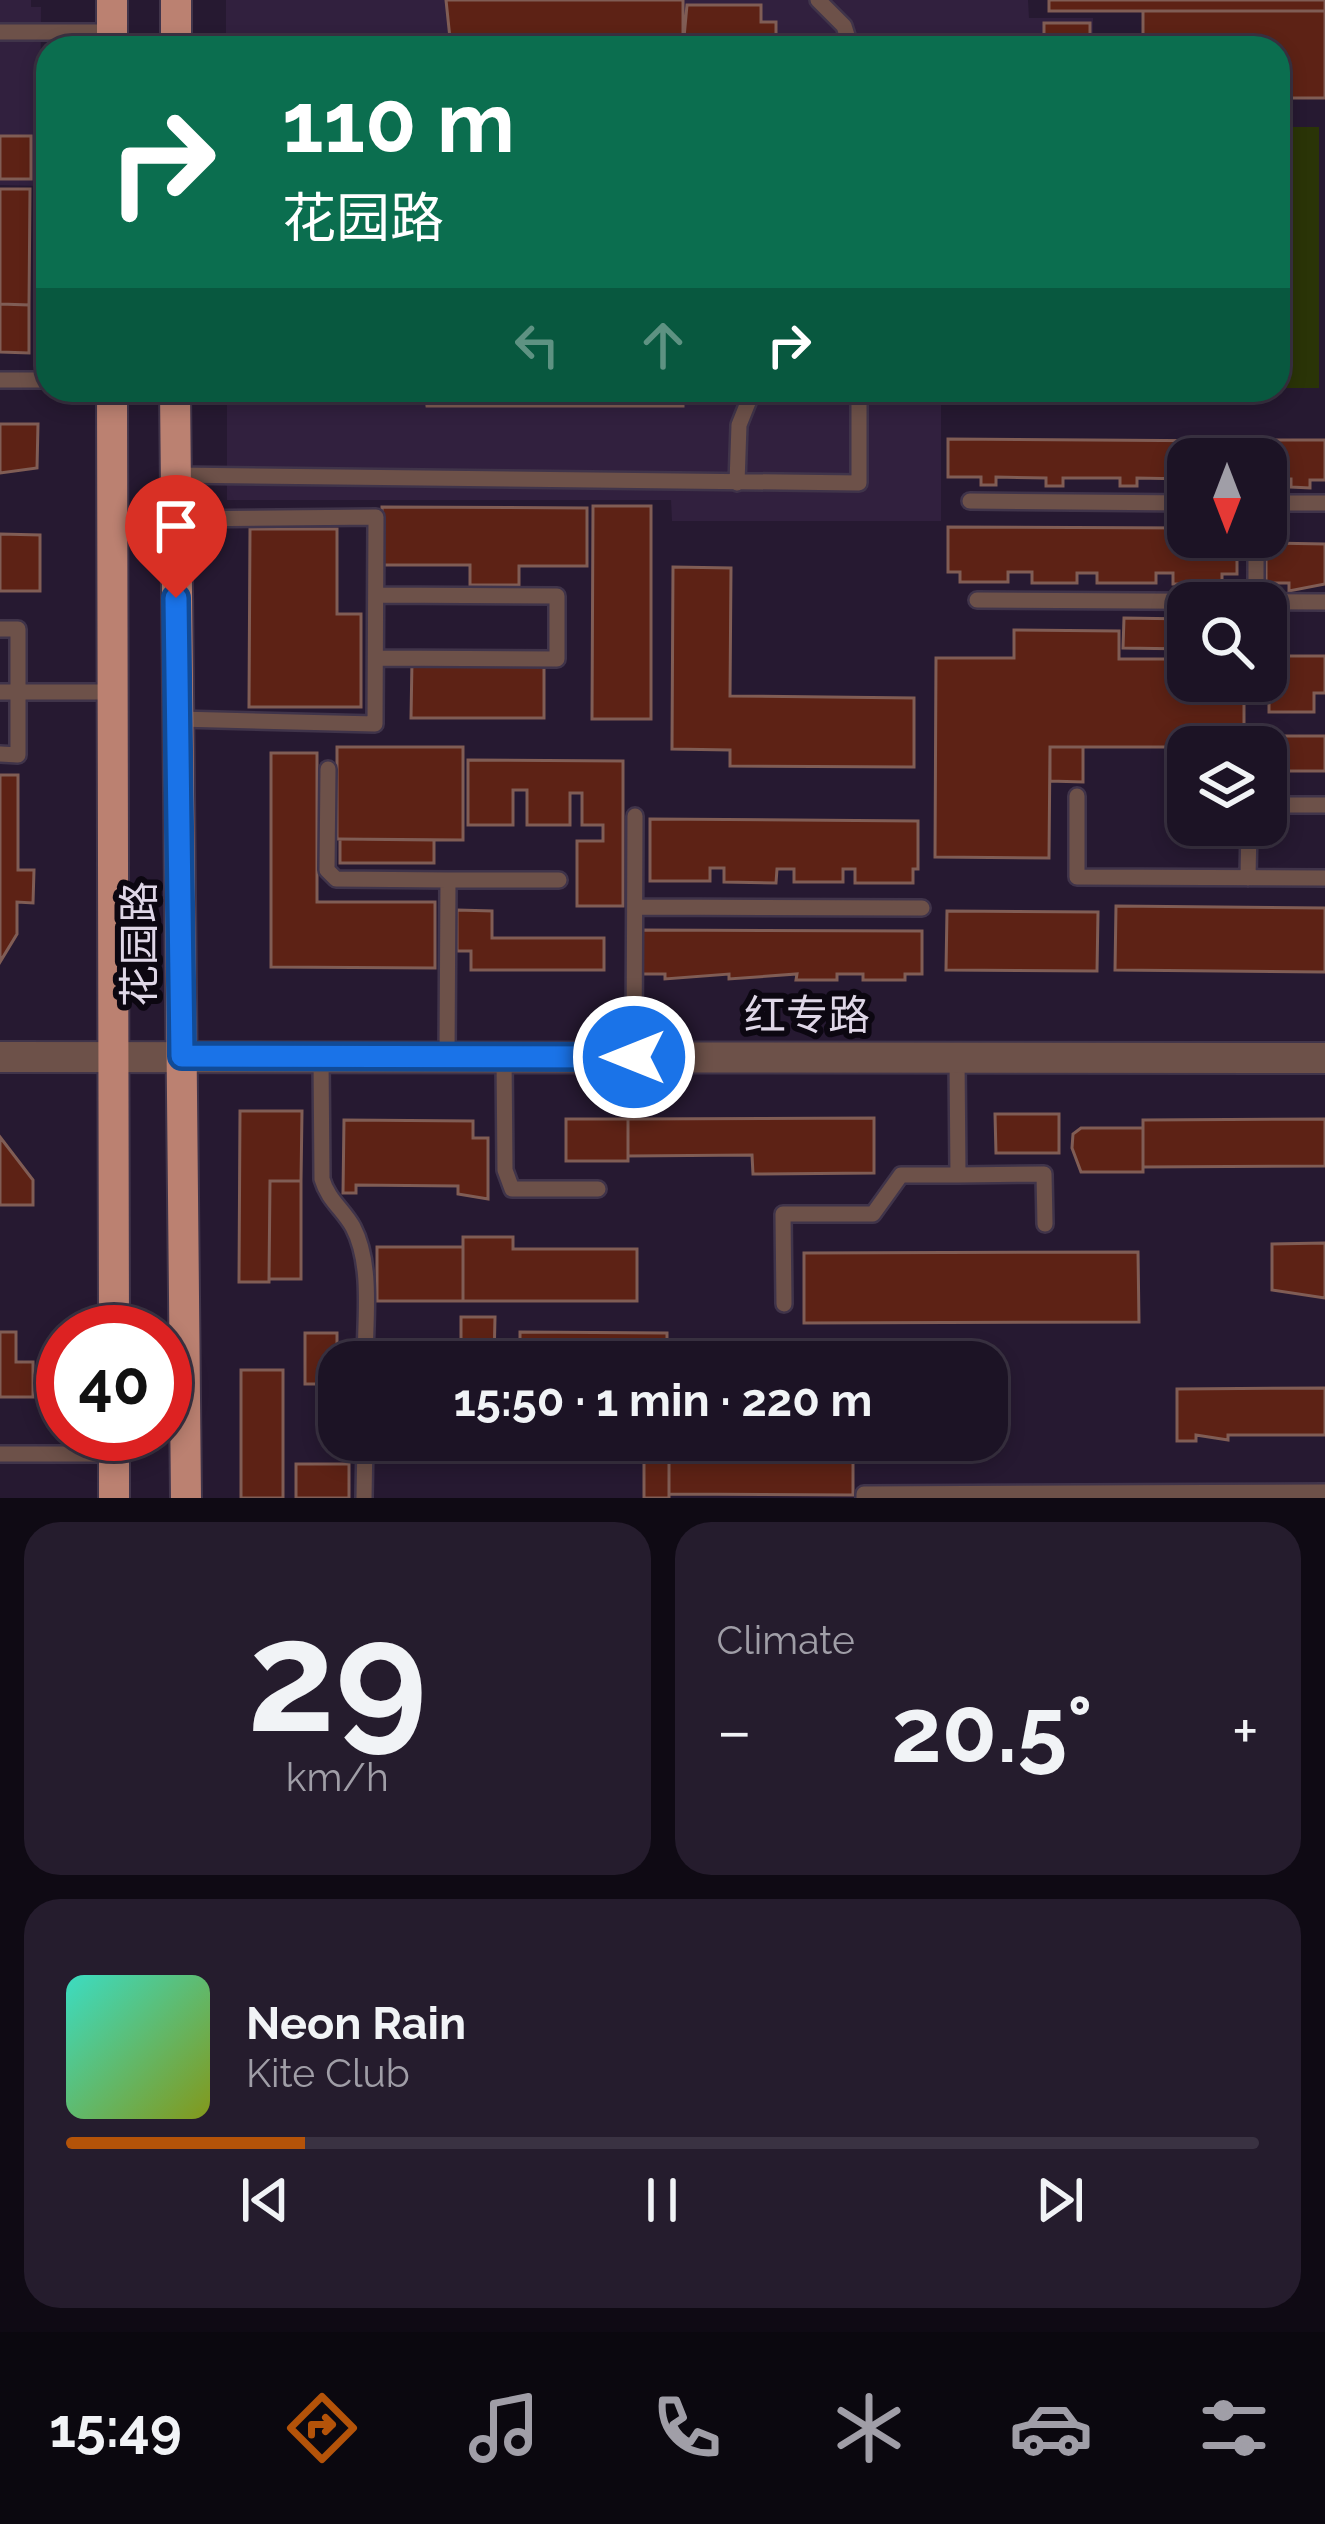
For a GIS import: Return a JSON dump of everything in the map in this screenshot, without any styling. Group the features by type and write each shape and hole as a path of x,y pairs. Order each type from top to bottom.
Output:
{"main road":[{"path":"112,0 112,36"},
{"path":"176,0 176,36"},
{"name":"花园路","path":"112,402 115,1305"},
{"name":"花园路","path":"175,402 186,1498"},
{"path":"114,1498 115,1461"}],"street":[{"name":"红专路","path":"0,1057 1325,1058"}],"lane":[{"path":"818,0 844,26 847,36"},
{"path":"0,32 56,36"},
{"path":"0,380 36,380"},
{"path":"737,483 739,425 748,402"},
{"path":"175,475 859,483 859,402"},
{"path":"970,501 1167,502"},
{"path":"1287,503 1325,503"},
{"path":"173,519 376,517 375,724 179,718"},
{"path":"376,595 557,596 557,658 376,658"},
{"path":"977,600 1167,601"},
{"path":"1287,602 1325,602"},
{"path":"0,629 18,629 9,692 18,754 0,754"},
{"path":"9,692 113,692"},
{"path":"328,769 327,870 336,879 559,880"},
{"path":"1077,796 1077,877 1325,878"},
{"path":"1287,805 1325,805"},
{"path":"634,1057 635,816"},
{"path":"1248,878 1249,846"},
{"path":"447,1057 448,880"},
{"path":"634,907 922,908"},
{"path":"321,1057 322,1179 327,1196 355,1230 363,1269 365,1341"},
{"path":"504,1057 505,1170 512,1189 598,1189"},
{"path":"957,1058 958,1175"},
{"path":"784,1304 783,1214 873,1214 901,1175 1044,1174 1045,1224"},
{"path":"0,1454 36,1451"},
{"path":"364,1461 364,1498"},
{"path":"864,1498 1325,1492"}],"shaded area":[{"path":"0,0 31,0 31,7 41,7 41,36 36,36 36,186 0,185"},
{"path":"226,0 1028,0 1029,18 1093,18 1093,36 226,36"},
{"path":"227,402 1094,402 941,405 941,521 672,521 671,500 227,500"}],"green space":[{"path":"1290,127 1319,127 1319,388 1290,388"}],"building":[{"path":"446,0 683,0 683,36 450,36"},
{"path":"1049,0 1325,0 1325,11 1049,11"},
{"path":"687,5 761,5 761,22 776,22 776,36 684,36"},
{"path":"1143,11 1325,11 1325,98 1290,98 1290,36 1143,36"},
{"path":"1044,23 1090,23 1090,36 1044,36"},
{"path":"0,136 31,136 31,179 0,179"},
{"path":"0,189 30,189 29,305 0,304"},
{"path":"0,304 29,305 29,353 0,352"},
{"path":"426,402 683,402 683,406 427,406"},
{"path":"0,424 38,424 37,468 0,473"},
{"path":"948,439 1167,441 1167,479 1137,478 1137,486 1120,486 1120,478 1063,478 1063,486 1046,486 1046,478 996,477 996,485 981,485 981,477 948,477"},
{"path":"1287,440 1325,440 1325,480 1310,480 1310,488 1291,487 1287,479"},
{"path":"593,506 651,506 651,719 592,719"},
{"path":"382,507 587,508 587,566 519,566 519,585 470,585 470,565 382,565"},
{"path":"948,527 1167,528 1167,558 1237,558 1237,574 1222,574 1222,582 1173,582 1173,573 1156,573 1156,583 1097,583 1097,573 1077,573 1077,583 1032,583 1032,572 1008,572 1008,582 960,582 960,572 948,572"},
{"path":"250,529 337,529 337,614 361,614 361,707 249,707"},
{"path":"0,534 40,535 40,591 0,591"},
{"path":"1287,543 1325,544 1325,584 1289,591 1287,582 1266,582 1266,558 1287,558"},
{"path":"673,567 731,568 730,696 914,698 914,767 730,766 730,750 672,749"},
{"path":"1124,618 1167,619 1167,649 1123,648"},
{"path":"1014,630 1119,631 1119,659 1167,659 1167,702 1244,702 1244,726 1167,726 1167,747 1050,747 1049,858 935,857 936,658 1014,658"},
{"path":"1287,656 1325,656 1325,693 1314,693 1314,712 1269,712 1269,702 1287,702"},
{"path":"412,661 544,662 544,718 411,718"},
{"path":"1287,736 1325,736 1325,771 1287,771"},
{"path":"337,747 463,747 463,840 337,839"},
{"path":"1050,747 1083,747 1083,782 1050,781"},
{"path":"271,753 317,753 317,902 435,902 435,968 271,967"},
{"path":"468,760 623,761 623,906 577,906 577,841 603,841 603,825 582,825 582,793 570,793 570,825 527,825 527,790 513,790 513,825 468,825"},
{"path":"0,775 18,775 18,870 34,870 33,903 17,902 17,934 0,962"},
{"path":"650,819 918,821 918,869 913,869 913,883 855,883 855,869 843,869 843,882 794,882 794,869 777,869 776,883 724,882 724,868 710,868 710,881 650,881"},
{"path":"340,839 434,840 434,863 340,863"},
{"path":"1116,906 1325,908 1325,972 1115,970"},
{"path":"457,910 492,911 492,938 604,938 604,970 471,970 471,951 457,951"},
{"path":"947,911 1098,912 1097,971 946,970"},
{"path":"642,930 922,931 922,974 905,974 905,980 863,980 863,974 837,974 837,980 796,980 797,974 665,979 665,974 642,974"},
{"path":"240,1111 302,1111 301,1181 270,1181 269,1282 239,1282"},
{"path":"995,1114 1059,1114 1059,1153 996,1153"},
{"path":"874,1118 874,1173 753,1174 752,1155 628,1156 628,1119"},
{"path":"566,1119 628,1119 628,1161 566,1161"},
{"path":"1325,1119 1325,1166 1143,1167 1143,1120"},
{"path":"344,1120 473,1121 473,1138 488,1138 488,1199 458,1194 458,1186 356,1185 356,1193 343,1193"},
{"path":"1081,1128 1143,1128 1143,1172 1081,1172 1072,1148 1073,1134"},
{"path":"0,1137 33,1180 33,1205 0,1205"},
{"path":"270,1181 301,1181 301,1279 269,1279"},
{"path":"463,1237 513,1237 513,1249 637,1249 637,1301 463,1301"},
{"path":"1325,1243 1325,1298 1272,1290 1272,1244"},
{"path":"377,1247 463,1247 463,1301 377,1301"},
{"path":"1138,1252 1139,1322 804,1323 804,1253"},
{"path":"461,1317 495,1317 494,1341 461,1341"},
{"path":"0,1332 16,1332 16,1362 33,1362 33,1397 0,1397"},
{"path":"520,1332 667,1333 667,1341 520,1341"},
{"path":"305,1333 337,1333 337,1341 318,1341 318,1384 305,1384"},
{"path":"241,1370 283,1370 283,1498 241,1498"},
{"path":"1325,1388 1325,1435 1228,1435 1228,1440 1196,1435 1196,1441 1177,1441 1177,1389"},
{"path":"644,1461 669,1461 669,1498 644,1498"},
{"path":"669,1461 853,1461 853,1495 669,1494"},
{"path":"296,1464 349,1464 349,1498 296,1498"}],"route":[{"path":"176,598 182,1056 634,1057"}]}
